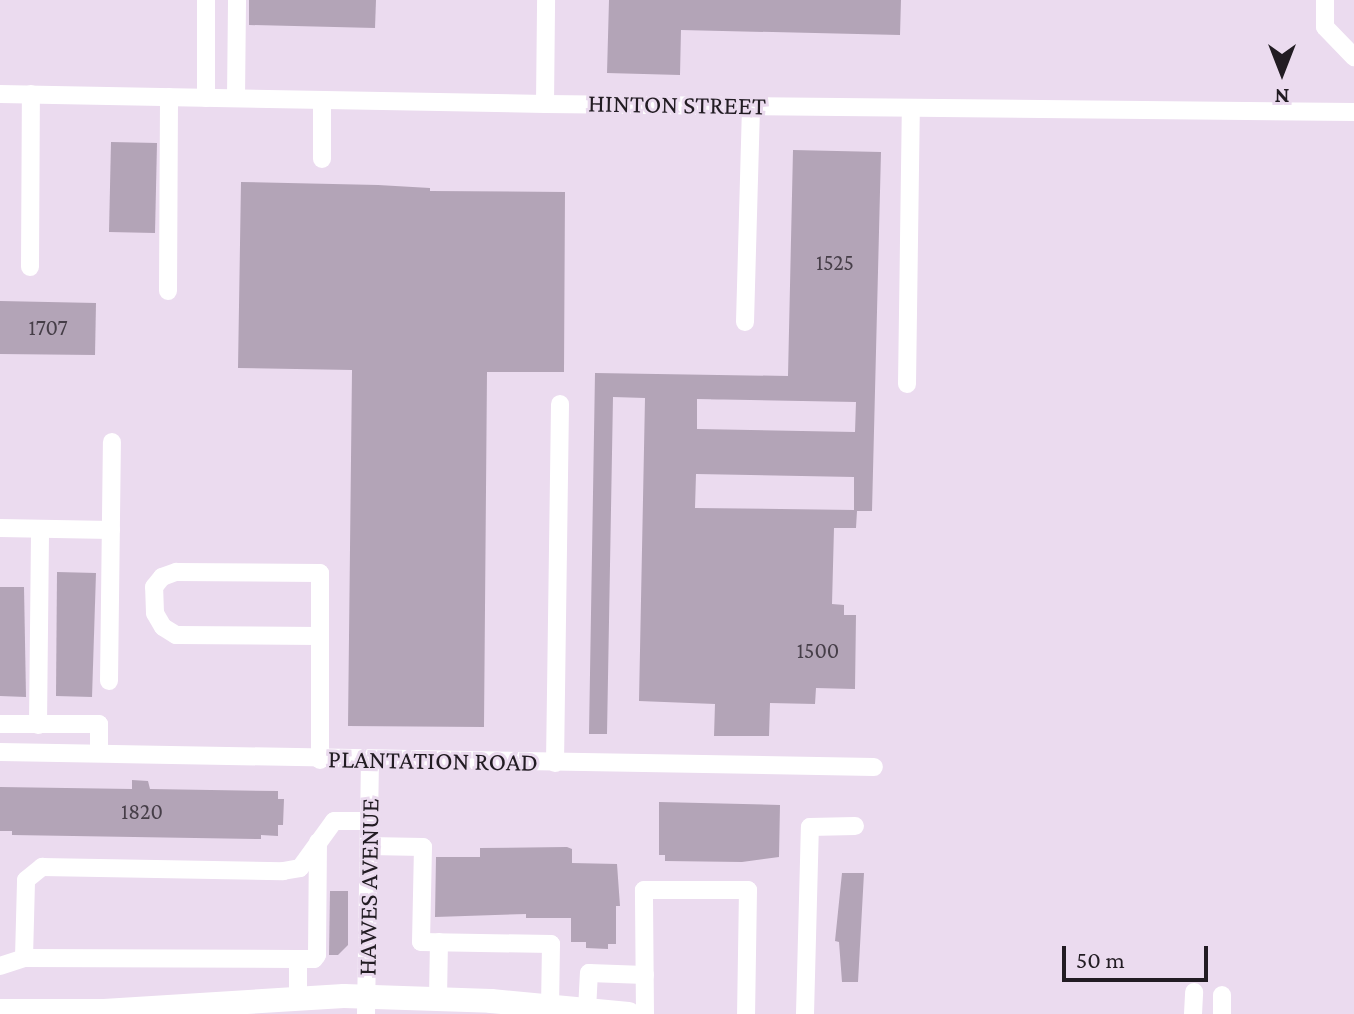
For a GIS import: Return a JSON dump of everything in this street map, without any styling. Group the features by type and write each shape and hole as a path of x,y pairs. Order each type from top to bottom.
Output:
{"main road":[{"path":"0,1011 104,1011 298,998 367,1005 438,998 628,1014"}],"street":[{"path":"206,0 206,98"},
{"path":"236,98 237,0"},
{"path":"545,104 546,0"},
{"path":"1325,0 1325,27 1354,57"},
{"name":"HINTON STREET","path":"0,94 545,104 1354,112"},
{"path":"30,267 31,94"},
{"path":"168,291 169,97"},
{"path":"322,100 322,159"},
{"path":"745,322 751,106"},
{"path":"907,384 911,108"},
{"path":"555,763 560,404"},
{"path":"109,681 112,442"},
{"path":"0,528 111,530"},
{"path":"38,725 40,529"},
{"path":"319,636 176,635 163,627 155,613 154,587 162,577 176,572 320,573 320,760"},
{"path":"0,724 99,724 99,753"},
{"name":"PLANTATION ROAD","path":"0,752 370,761 870,767"},
{"name":"HAWES AVENUE","path":"367,1005 370,761"},
{"path":"24,958 26,880 42,867 283,871 300,868 334,821 369,821"},
{"path":"805,1014 810,827 855,826"},
{"path":"0,966 24,958 314,959 317,955 319,839"},
{"path":"369,846 423,847 421,942 551,944 550,1006"},
{"path":"645,1014 644,890 748,890 746,1014"},
{"path":"438,998 439,942"},
{"path":"298,959 298,998"},
{"path":"587,1010 589,973 645,975"},
{"path":"1193,1014 1194,992"}],"building":[{"path":"249,0 376,0 375,28 249,25"},
{"path":"609,0 901,0 900,35 681,30 680,75 607,73"},
{"path":"111,142 157,143 155,233 109,232"},
{"path":"793,150 881,152 872,511 857,511 856,528 834,528 832,604 844,605 844,615 856,615 855,689 816,688 815,704 770,703 769,736 714,736 715,704 639,701 645,398 613,397 607,734 589,734 595,373 788,376","holes":["697,399 856,402 855,432 697,429","696,474 854,477 854,510 695,508"]},
{"path":"241,182 378,185 430,188 430,191 565,192 564,372 487,372 484,727 348,726 352,370 238,368"},
{"path":"0,301 96,303 95,355 0,354"},
{"path":"57,572 96,573 92,697 56,696"},
{"path":"0,587 24,587 26,697 0,696"},
{"path":"132,780 148,781 150,789 278,791 278,799 284,799 283,825 278,825 278,836 261,835 261,839 12,835 12,831 0,831 0,787 132,789"},
{"path":"659,802 780,805 779,857 742,862 665,861 665,855 659,855"},
{"path":"480,848 572,849 572,863 617,864 620,906 616,906 616,944 608,944 608,949 586,948 586,942 571,942 571,918 526,918 526,914 435,917 436,857 480,857"},
{"path":"842,873 864,873 858,982 842,982 839,942 835,941"},
{"path":"330,891 348,891 348,945 338,955 329,955"}]}
